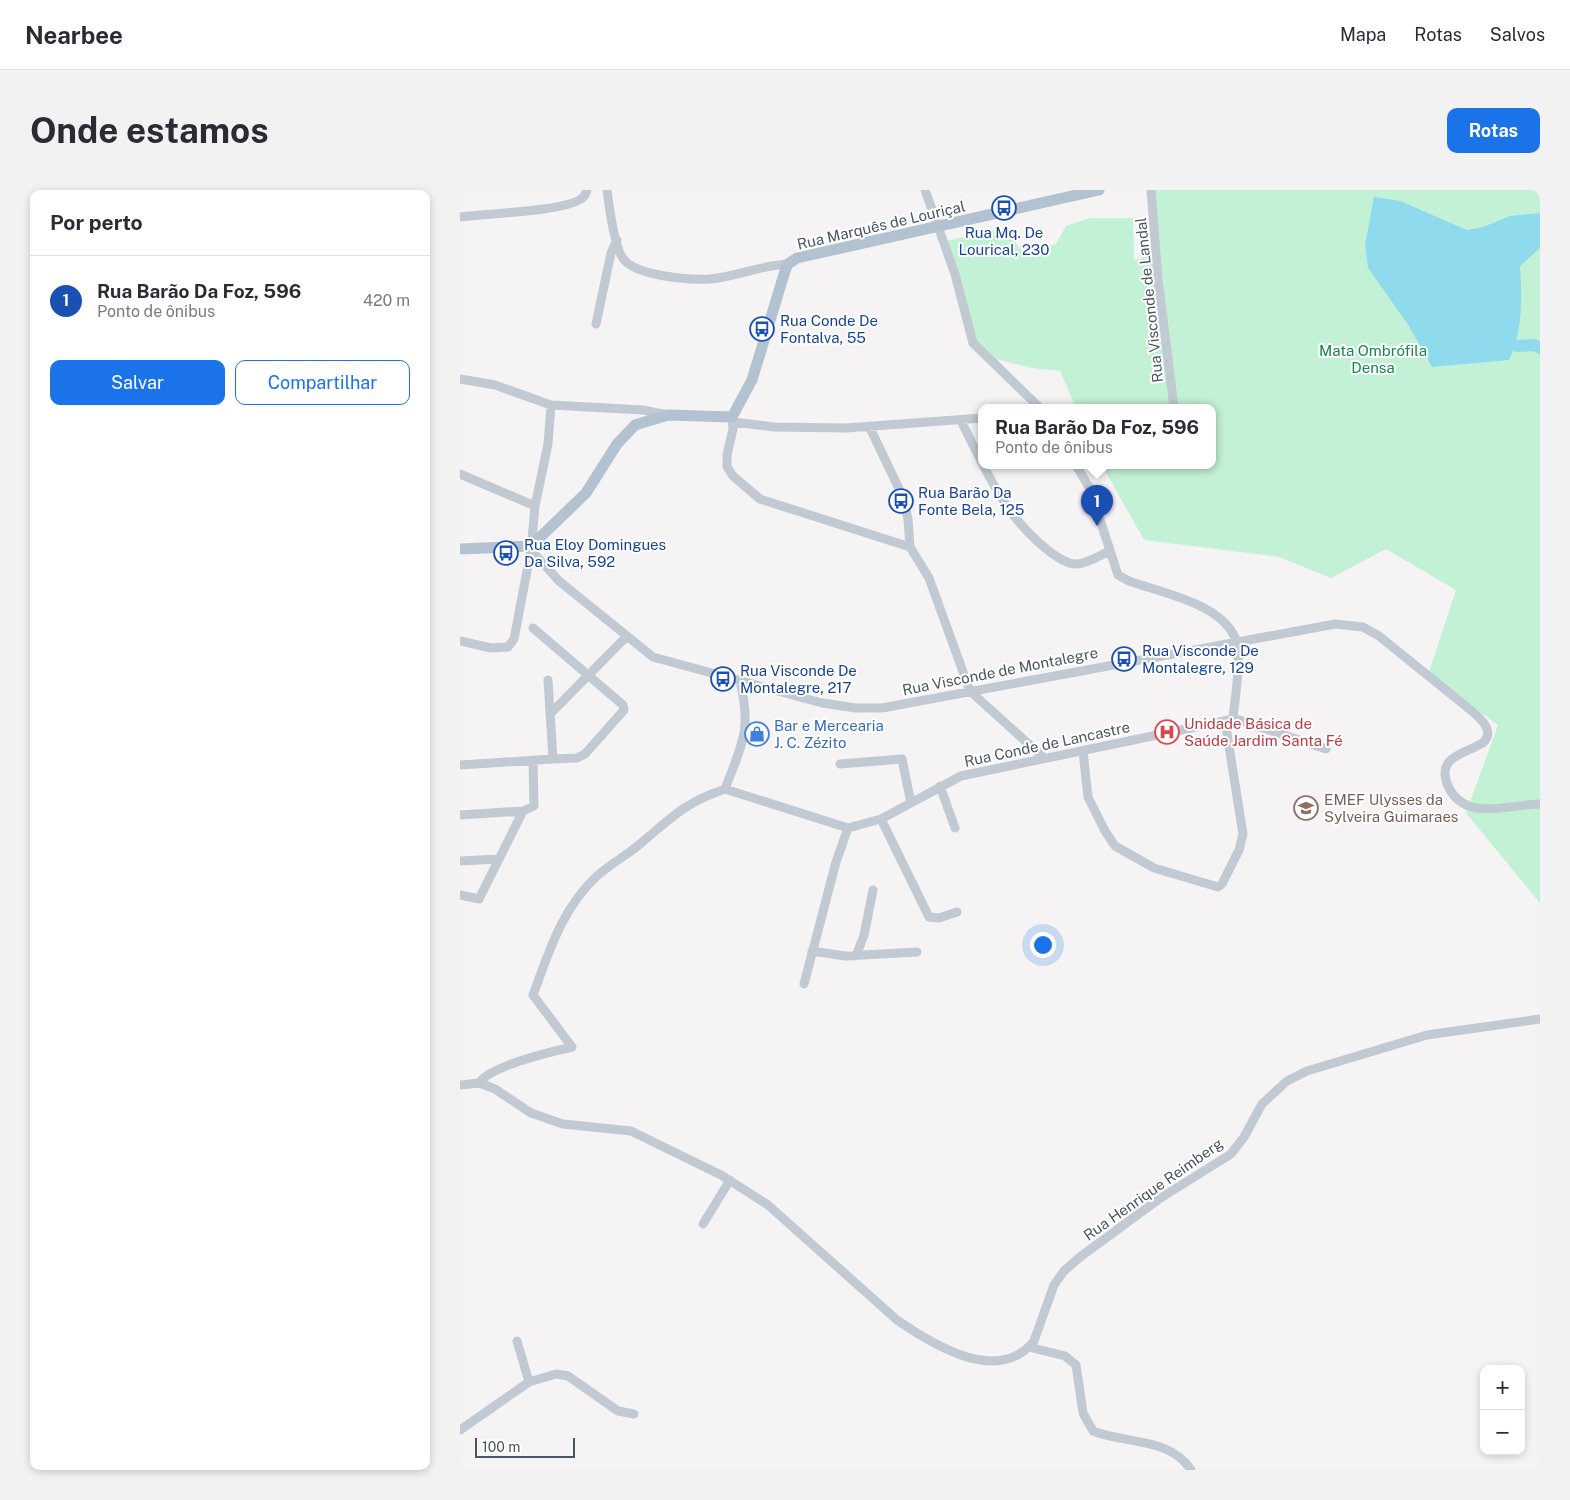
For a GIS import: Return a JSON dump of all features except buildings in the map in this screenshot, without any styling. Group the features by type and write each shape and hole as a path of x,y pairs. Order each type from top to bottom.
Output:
{"main road":[{"name":"Rua Marquês de Louriçal","path":"788,264 797,258 939,228 1017,207 1099,190"},
{"path":"460,549 531,548 586,493 617,444 630,428 644,421 668,415 732,419 752,380 788,264"}],"street":[{"path":"460,217 536,210 582,198 587,190"},
{"path":"607,190 619,251 626,263 636,269 651,273 710,279 788,264"},
{"path":"925,190 955,274 973,343 1033,404"},
{"name":"Rua Visconde de Landal","path":"1151,190 1158,279 1174,404"},
{"path":"596,324 611,253 617,240"},
{"path":"460,379 495,385 551,405 643,410 668,415"},
{"path":"460,641 491,648 508,647 514,639 531,548 535,506 548,444 551,405"},
{"path":"910,547 760,499 733,476 727,467 732,419 806,428 978,419"},
{"path":"961,421 978,456"},
{"path":"869,426 902,497 908,520 910,547 926,572 970,692 1044,758"},
{"path":"985,469 1006,507 1024,530 1057,556 1068,562 1078,564 1110,552"},
{"path":"1078,469 1090,489 1118,575 1128,581 1205,608 1224,624 1236,642 1238,656 1229,720 1243,834 1234,861 1222,884 1218,886 1206,884 1154,868 1115,846 1101,825 1088,796 1083,752"},
{"path":"460,474 535,506"},
{"name":"Rua Visconde de Montalegre","path":"531,548 559,581 653,657 822,703 867,709 970,692 1335,624 1363,627 1379,636 1484,723 1488,733 1484,742 1454,756 1447,764 1447,783 1454,796 1462,804 1477,809 1540,804"},
{"path":"460,765 577,758 585,754 624,710 623,705 533,628"},
{"path":"550,714 626,637"},
{"path":"548,680 552,759"},
{"path":"725,789 747,725 746,707 740,681"},
{"path":"1229,720 1326,749"},
{"name":"Rua Conde de Lancastre","path":"848,828 881,819 962,776 1229,720"},
{"path":"840,764 902,759 911,803"},
{"path":"460,815 523,811 534,806 533,760"},
{"path":"940,786 955,828"},
{"path":"479,1083 489,1074 501,1069 572,1047 533,995 560,924 584,889 606,868 638,846 686,805 701,797 725,789 848,828 804,984"},
{"path":"460,895 479,899 523,811"},
{"path":"881,819 929,917 939,918 957,912"},
{"path":"460,861 499,859"},
{"path":"856,956 864,935 873,890"},
{"path":"812,951 829,955 856,956 916,952"},
{"name":"Rua Henrique Reimberg","path":"1029,1348 1042,1324 1054,1286 1064,1271 1089,1250 1159,1199 1231,1154 1244,1137 1262,1104 1287,1081 1307,1071 1427,1035 1540,1019"},
{"path":"460,1084 479,1083 504,1094 531,1113 547,1120 576,1126 631,1131 730,1180 768,1205 897,1320 954,1354 980,1360 1000,1360 1029,1348 1065,1356 1076,1365 1083,1413 1093,1431 1169,1450 1181,1457 1191,1470"},
{"path":"703,1224 730,1180"},
{"path":"516,1340 529,1382"},
{"path":"460,1430 529,1382 565,1374 618,1411 634,1414"}],"green space":[{"name":"Mata Ombrófila Densa","path":"1154,190 1540,190 1540,903 1466,813 1498,725 1428,675 1456,590 1386,549 1331,578 1279,557 1144,540 1104,469 1216,469 1216,404 1174,404"},
{"path":"1090,218 1133,218 1134,260 1152,255 1174,404 1075,404 1060,371 1032,368 988,357 975,346 946,241 1005,228 1024,254 1056,244 1066,226"}],"water":[{"path":"1374,197 1400,201 1467,230 1483,227 1510,216 1540,213 1540,248 1520,266 1521,301 1519,326 1514,349 1509,360 1432,367 1409,326 1368,268 1365,245"}],"waterway":[{"path":"1517,346 1534,345 1540,348"}],"place":[{"name":"Rua Mq. De Lourical, 230","path":"1004,208"},
{"name":"Rua Conde De Fontalva, 55","path":"762,329"},
{"name":"Rua Barão Da Fonte Bela, 125","path":"901,501"},
{"name":"Rua Barão Da Foz, 596","path":"1097,526"},
{"name":"Rua Eloy Domingues Da Silva, 592","path":"506,553"},
{"name":"Rua Visconde De Montalegre, 129","path":"1124,659"},
{"name":"Rua Visconde De Montalegre, 217","path":"723,679"},
{"name":"Unidade Básica de Saúde Jardim Santa Fé","path":"1167,732"},
{"name":"Bar e Mercearia J. C. Zézito","path":"757,734"},
{"name":"EMEF Ulysses da Sylveira Guimaraes","path":"1306,808"}]}
